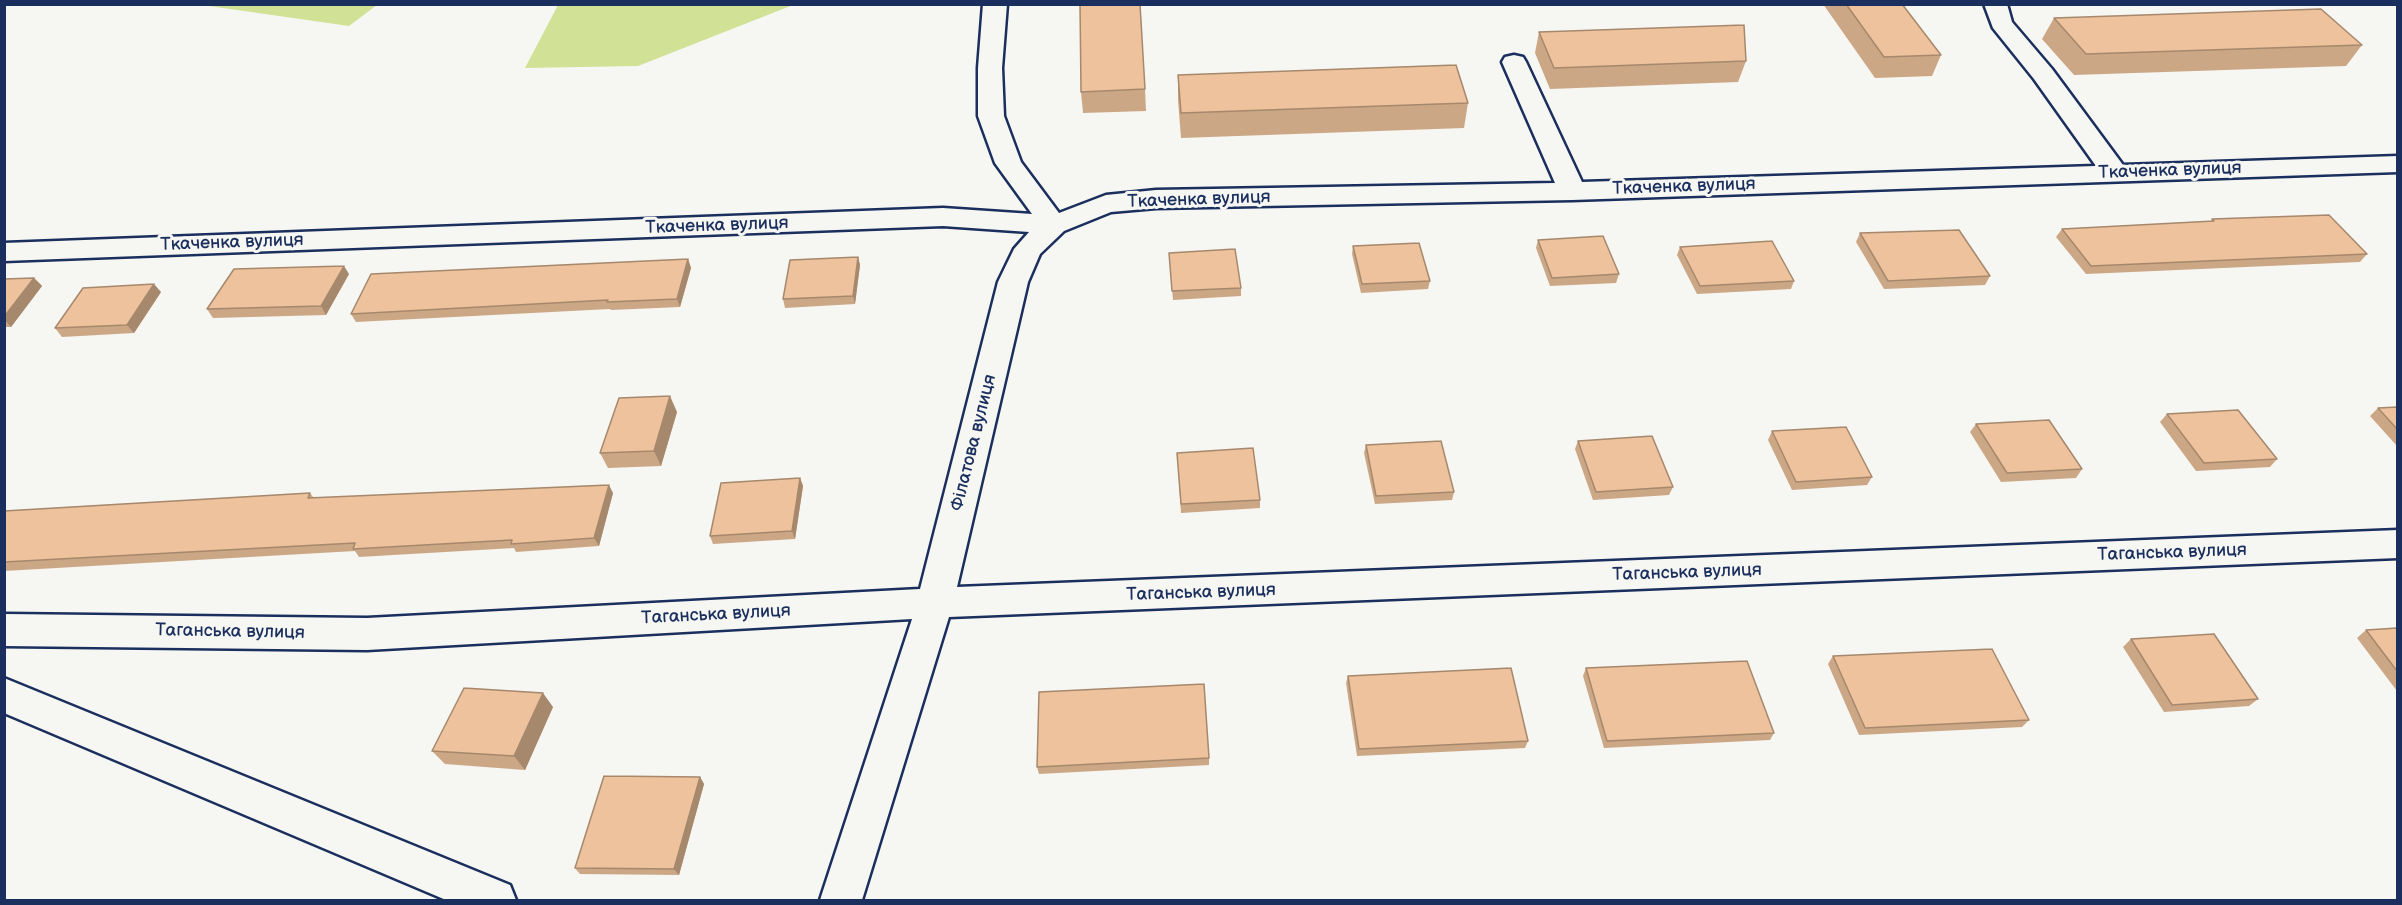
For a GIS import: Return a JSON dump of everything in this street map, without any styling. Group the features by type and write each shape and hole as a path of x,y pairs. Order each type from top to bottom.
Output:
{"street":[{"path":"995,4 990,68 991,116 1008,163 1054,225"},
{"path":"1995,4 2001,23 2043,74 2115,173"},
{"path":"1514,62 1572,191"},
{"name":"Ткаченка вулиця","path":"4,252 943,217 1054,225 1106,204 1156,199 1572,191 2397,164"},
{"name":"Філатова вулиця","path":"841,900 935,603 1013,282 1028,249 1054,225"},
{"name":"Таганська вулиця","path":"4,630 367,634 935,603 2397,544"},
{"path":"4,695 495,900"}],"green space":[{"path":"202,5 377,5 349,26"},
{"path":"558,5 793,5 638,66 525,68"}],"building":[{"path":"1080,4 1140,4 1145,89 1081,92"},
{"path":"1846,4 1902,4 1941,55 1884,57"},
{"path":"2321,9 2362,45 2086,54 2054,18"},
{"path":"1744,25 1746,61 1554,68 1539,32"},
{"path":"1456,65 1468,103 1181,113 1178,75"},
{"path":"2329,215 2367,254 2091,266 2062,229 2214,221 2212,219"},
{"path":"1959,230 1990,276 1888,281 1860,233"},
{"path":"1603,236 1619,274 1552,278 1538,240"},
{"path":"1772,241 1794,281 1700,286 1680,247"},
{"path":"1419,243 1430,281 1362,284 1353,246"},
{"path":"1235,249 1241,288 1172,291 1169,253"},
{"path":"858,257 853,296 783,299 790,260"},
{"path":"688,259 677,299 607,302 608,300 351,314 371,274"},
{"path":"344,266 321,306 207,309 234,269"},
{"path":"34,278 4,317 4,279"},
{"path":"154,284 127,325 55,328 83,288"},
{"path":"670,396 654,451 600,453 619,398"},
{"path":"2397,407 2397,429 2378,408"},
{"path":"2238,410 2277,459 2204,463 2167,414"},
{"path":"2049,420 2082,469 2007,473 1976,424"},
{"path":"1846,427 1872,477 1796,482 1772,431"},
{"path":"1652,436 1673,487 1596,492 1578,441"},
{"path":"1441,441 1454,492 1376,496 1366,445"},
{"path":"1253,448 1260,500 1181,504 1177,453"},
{"path":"800,478 792,531 710,536 721,483"},
{"path":"609,485 594,538 511,544 512,540 353,549 355,543 4,562 4,511 310,493 308,498"},
{"path":"2397,628 2397,671 2366,630"},
{"path":"2214,634 2258,699 2172,705 2131,639"},
{"path":"1992,649 2029,720 1865,728 1833,656"},
{"path":"1747,661 1774,733 1607,741 1586,668"},
{"path":"1511,668 1528,741 1359,749 1348,676"},
{"path":"1204,684 1209,758 1037,767 1039,692"},
{"path":"464,688 543,693 514,756 432,751"},
{"path":"604,776 700,777 674,869 575,868"}]}
